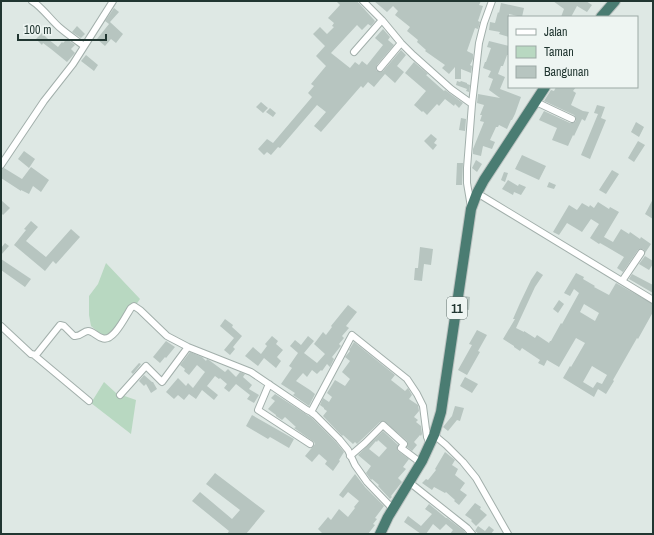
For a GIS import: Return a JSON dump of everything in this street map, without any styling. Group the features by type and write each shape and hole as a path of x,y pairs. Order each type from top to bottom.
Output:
{"highway":[{"path":"602,16 615,1"},
{"name":"11","path":"380,534 432,440 441,412 471,209 484,180 544,88"}],"street":[{"path":"32,1 61,29 84,46"},
{"path":"1,165 44,101 73,64 113,1"},
{"path":"363,1 382,20 412,55 441,81 472,104"},
{"path":"471,209 467,182 467,168 472,104 479,43 492,1"},
{"path":"354,52 382,20"},
{"path":"380,68 401,43"},
{"path":"536,102 572,119"},
{"path":"477,193 653,300"},
{"path":"622,281 641,253"},
{"path":"34,355 39,352 60,325 64,326 76,337 80,336 86,331 91,331 101,338 110,338 134,306 164,333 188,347 251,372 311,412 339,439 348,450 354,465 367,482 393,509"},
{"path":"1,326 31,354 89,401"},
{"path":"311,412 352,335 407,378 417,394 422,406 427,437 446,445 463,462 476,478 508,534"},
{"path":"120,396 146,366 162,382 188,347"},
{"path":"269,384 258,410 310,444"},
{"path":"350,456 365,444 383,425 404,444 401,448 420,463"},
{"path":"409,482 467,528 472,534"}],"green space":[{"path":"106,263 140,299 110,342 91,326 89,315 89,296 98,284"},
{"path":"104,382 116,393 136,400 131,434 91,403"}],"building":[{"path":"336,1 357,1 375,21 371,26 368,24 362,30 357,25 331,53 350,68 355,62 359,65 362,61 367,65 383,45 375,38 383,29 390,37 388,40 394,45 377,65 376,70 380,72 383,71 401,50 406,55 397,66 404,72 395,83 385,74 374,87 368,82 363,88 361,86 321,132 314,126 326,112 317,105 280,148 278,147 271,155 267,152 264,155 258,149 267,139 273,143 312,97 308,93 314,86 311,84 326,66 316,56 325,46 313,34 320,27 327,34 334,27 332,26 334,23 328,18 340,5"},
{"path":"374,1 481,1 479,5 483,6 478,21 480,22 478,29 475,28 467,51 473,54 473,59 470,65 472,66 471,73 461,69 461,79 455,79 455,67 449,74 442,68 445,65 425,51 426,50 417,42 418,40 407,31 410,27 395,15 398,11 393,6 387,12"},
{"path":"553,1 586,1 592,5 587,12 577,6 572,16 561,16 564,9"},
{"path":"501,3 524,8 522,16 509,14 508,37 499,34 500,32 489,30 490,22 495,23 498,12 499,13"},
{"path":"114,8 119,12 110,22 123,34 116,43 111,39 105,46 97,39 109,24 105,21"},
{"path":"77,26 85,34 81,38 72,32"},
{"path":"42,33 58,47 67,39 75,45 71,49 75,53 67,62 43,43 42,45 36,39"},
{"path":"489,41 508,46 508,55 498,74 505,77 500,89 521,97 515,114 507,129 499,125 496,127 490,140 495,142 492,149 483,146 481,156 473,154 473,149 484,122 480,121 482,115 480,115 484,105 477,103 478,94 500,98 489,90 493,79 488,77 491,71 483,68 491,48 487,47"},
{"path":"86,55 98,65 94,71 81,61"},
{"path":"414,62 444,91 445,90 463,103 459,108 455,104 454,106 445,99 439,106 437,104 427,115 414,105 426,91 405,73"},
{"path":"457,81 470,85 469,92 466,91 467,89 456,85"},
{"path":"556,88 575,88 573,91 576,93 571,105 583,111 589,112 585,121 582,119 568,146 552,140 557,128 539,120 544,111 570,123 576,121 574,115 544,101 551,90 554,91"},
{"path":"261,102 268,108 263,113 256,107"},
{"path":"597,105 605,107 601,118 606,120 590,159 581,155 598,114 594,113"},
{"path":"270,108 276,113 273,117 266,112"},
{"path":"461,118 466,119 465,131 459,130"},
{"path":"636,122 644,127 639,137 631,132"},
{"path":"431,134 437,139 434,143 437,145 433,150 424,141"},
{"path":"638,141 645,145 634,162 628,158"},
{"path":"24,151 35,159 29,168 18,159"},
{"path":"522,155 546,166 539,180 515,169"},
{"path":"476,160 482,164 477,172 472,168"},
{"path":"457,163 463,163 462,185 456,185"},
{"path":"31,167 49,180 41,192 33,186 29,194 21,191 1,178 1,169 4,168 22,179"},
{"path":"612,170 619,174 606,194 599,190"},
{"path":"504,172 508,173 505,182 501,180"},
{"path":"508,180 518,186 519,184 526,187 521,195 514,192 513,195 502,189"},
{"path":"549,182 556,185 554,189 547,187"},
{"path":"653,199 653,219 645,214"},
{"path":"1,200 10,208 3,215 1,213"},
{"path":"598,202 609,209 610,207 619,212 604,237 613,242 621,229 629,234 630,232 640,239 641,237 651,244 645,253 642,249 638,250 623,272 617,268 624,257 590,238 599,224 591,219 582,232 567,223 559,235 553,232 569,205 577,210 582,203 589,207 590,205 594,208"},
{"path":"31,221 38,227 26,241 46,257 71,229 80,237 56,264 53,261 45,271 14,245"},
{"path":"5,243 9,246 1,255 1,248"},
{"path":"420,247 433,249 431,265 424,264 422,281 414,280 415,268 418,268"},
{"path":"645,256 653,261 653,264 649,270 639,264"},
{"path":"1,259 31,279 25,287 1,270"},
{"path":"537,271 543,275 535,287 516,328 535,338 537,335 549,343 561,323 562,324 579,293 574,289 570,296 564,293 576,273 584,277 583,279 595,286 594,287 609,295 616,283 653,304 653,312 606,394 598,389 594,397 563,378 585,343 576,338 559,367 547,360 544,366 538,363 540,360 522,348 520,351 503,339 515,319 513,319 531,280","holes":["584,304 599,313 595,321 580,312","592,366 607,375 602,384 597,382 593,388 583,382"]},
{"path":"632,274 653,285 653,293 629,279"},
{"path":"465,296 470,297 469,310 463,309"},
{"path":"559,300 564,304 558,313 553,309"},
{"path":"348,305 357,312 346,326 349,328 342,336 344,338 339,344 341,346 332,357 334,359 330,367 327,364 322,371 321,370 317,374 312,370 307,377 303,373 296,381 315,394 309,406 293,395 295,393 281,384 292,368 289,366 298,353 290,346 295,340 301,345 308,336 314,341 304,353 317,363 325,354 314,344 323,332 326,335 332,327 331,326"},
{"path":"225,319 233,325 232,327 242,336 233,347 235,349 230,355 224,350 234,338 220,326"},
{"path":"477,330 487,335 478,351 480,352 467,375 458,370 472,345 469,344"},
{"path":"272,336 278,341 276,344 283,350 277,357 281,361 276,368 264,358 258,366 245,356 253,347 261,354 267,346 265,344"},
{"path":"166,341 175,347 160,363 153,357"},
{"path":"354,342 395,375 391,380 405,391 408,388 412,395 409,399 418,405 419,411 414,417 418,420 416,422 421,426 422,434 414,442 417,445 412,451 407,447 407,441 384,421 380,422 357,444 355,442 353,444 343,435 342,436 323,416 327,411 320,405 323,398 329,402 332,397 327,393 335,380 345,386 350,379 342,372 350,361 345,357 350,351 349,350"},
{"path":"190,352 202,357 206,361 207,359 209,360 225,372 228,369 236,377 240,372 245,374 243,377 252,385 249,389 259,395 254,403 247,399 250,395 236,384 229,392 224,388 227,384 215,376 207,386 218,395 214,400 202,390 196,399 189,394 184,400 178,395 174,399 166,392 178,378 186,386 188,383 193,388 205,372 197,365 189,375 184,371 185,369 180,365"},
{"path":"139,363 141,364 133,374 131,372"},
{"path":"144,375 153,382 157,389 151,393 146,384 144,386 139,381"},
{"path":"465,377 478,384 472,393 460,386"},
{"path":"275,394 312,418 344,452 333,471 325,464 327,461 319,454 312,462 305,456 315,444 314,442 294,428 296,427 285,417 282,420 268,409 275,401 271,398"},
{"path":"455,406 464,408 460,421 457,420 448,431 443,427 452,416"},
{"path":"252,415 294,439 289,448 270,437 268,439 246,426"},
{"path":"383,431 398,445 398,451 409,459 403,467 406,469 398,478 402,482 390,499 378,486 379,485 372,479 371,480 366,473 371,466 358,455","holes":["378,440 387,448 379,457 369,449"]},
{"path":"445,452 455,460 452,465 458,469 455,475 465,483 460,490 467,495 459,505 446,492 445,493 434,487 432,490 422,483 426,479 428,480 436,470 435,469"},
{"path":"215,473 265,511 246,534 227,534 229,531 192,501 200,492 232,519 240,510 206,484"},
{"path":"355,474 365,487 384,506 375,518 377,519 373,524 375,525 368,534 323,534 318,529 328,517 331,520 339,509 348,517 359,501 348,492 343,498 339,495"},
{"path":"475,503 481,507 480,509 487,515 476,526 471,521 472,520 465,515"},
{"path":"429,504 466,534 450,534 453,530 446,524 440,530 433,524 426,534 421,534 404,522 408,516 421,526 432,514 425,509"},
{"path":"478,526 485,531 489,526 494,530 491,534 479,534 475,531"}]}
